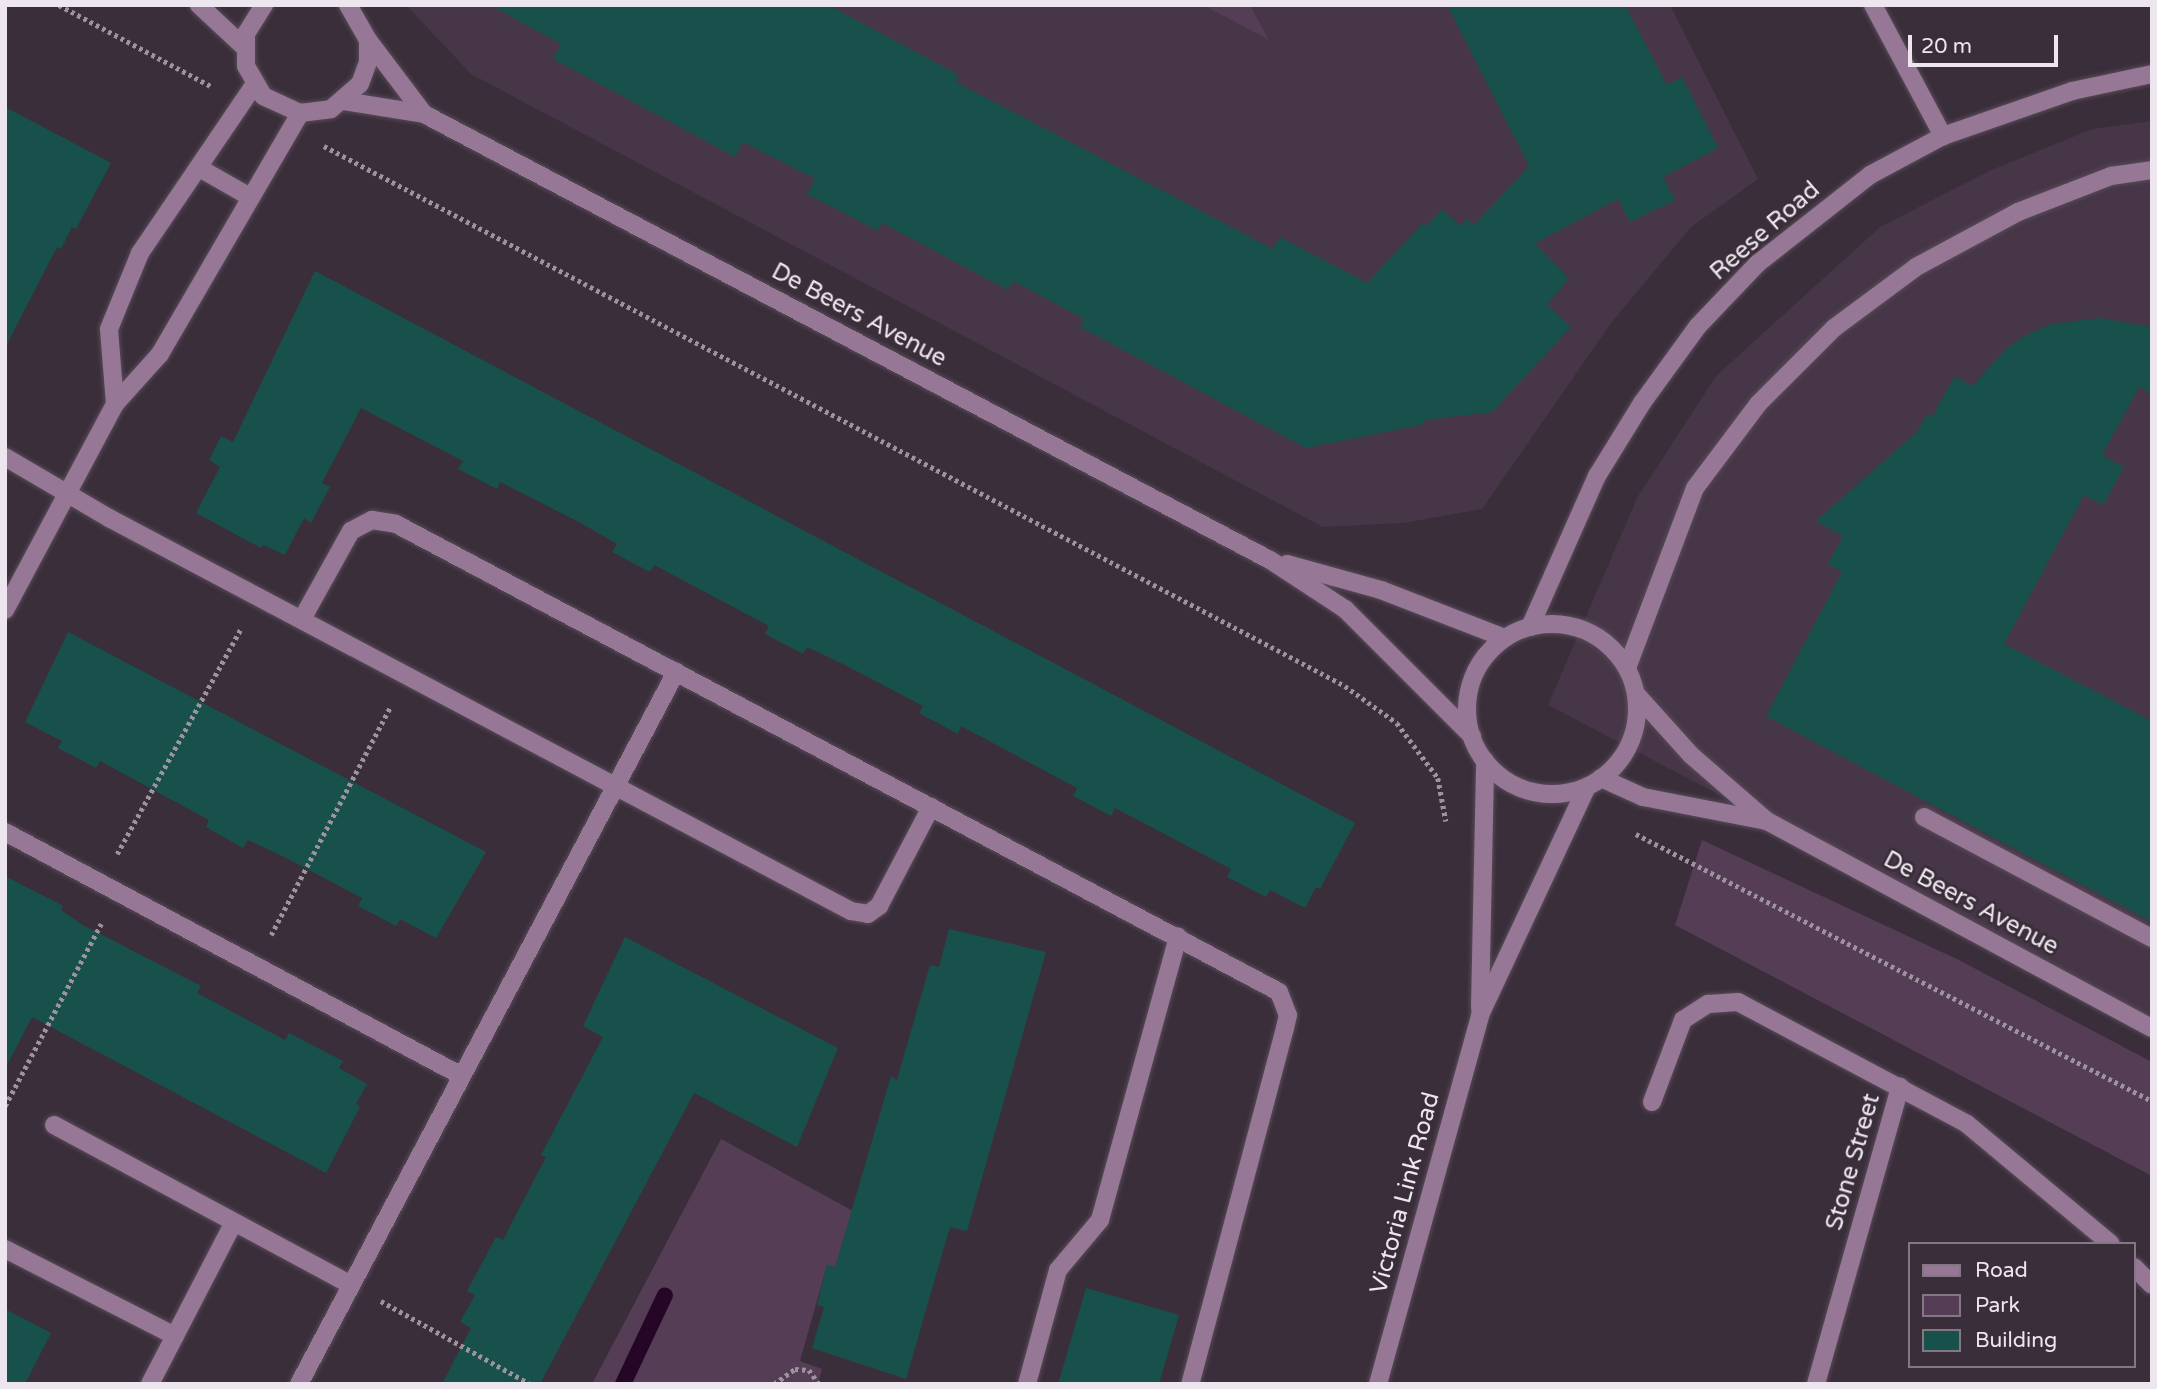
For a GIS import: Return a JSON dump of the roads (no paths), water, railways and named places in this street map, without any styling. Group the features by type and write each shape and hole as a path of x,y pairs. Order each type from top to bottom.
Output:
{"street":[{"path":"200,5 244,47"},
{"path":"264,5 252,20 244,47 254,85 295,121"},
{"path":"1873,5 1943,136"},
{"name":"De Beers Avenue","path":"350,6 368,40 424,114"},
{"path":"5,610 115,404 160,354 295,121 331,109 344,101 360,84 368,62 368,40"},
{"name":"Reese Road","path":"1530,627 1597,476 1698,326 1757,264 1870,175 1943,136 2072,91 2152,74"},
{"path":"115,404 109,329 140,253 201,169 254,85"},
{"name":"De Beers Avenue","path":"344,101 424,114 1270,560 1345,609 1472,736"},
{"path":"201,169 250,197"},
{"path":"1628,668 1695,488 1758,404 1834,328 1916,267 2018,212 2110,176 2152,170"},
{"path":"5,457 258,597 859,914 879,906 931,807"},
{"path":"302,619 351,531 372,520 384,520 1279,992 1288,1015 1190,1384"},
{"name":"De Beers Avenue","path":"1270,560 1381,590 1505,638"},
{"path":"1558,624 1586,630 1609,646 1628,668 1637,695 1637,723 1628,750 1594,783 1559,794 1531,791 1505,780 1485,761 1472,736 1467,709 1472,681 1484,657 1505,638 1530,627 1558,624"},
{"path":"299,1384 676,672"},
{"name":"De Beers Avenue","path":"1637,695 1692,755 1767,821 2152,1028"},
{"name":"Victoria Link Road","path":"1480,1015 1485,761"},
{"name":"De Beers Avenue","path":"1594,783 1643,797 1767,821"},
{"name":"Victoria Link Road","path":"1378,1384 1480,1015 1579,804 1594,783"},
{"path":"1924,817 2152,938"},
{"path":"5,832 462,1076"},
{"path":"1027,1384 1059,1270 1100,1220 1178,937"},
{"path":"1651,1102 1684,1020 1708,1004 1723,1001 1753,1007 1900,1087"},
{"name":"Stone Street","path":"1816,1384 1900,1087 1967,1124 2109,1242"},
{"path":"54,1125 351,1285"},
{"path":"150,1384 234,1222"},
{"path":"5,1249 175,1336"},
{"path":"2136,1269 2152,1285"}],"waterway":[{"path":"623,1384 665,1295"}]}
